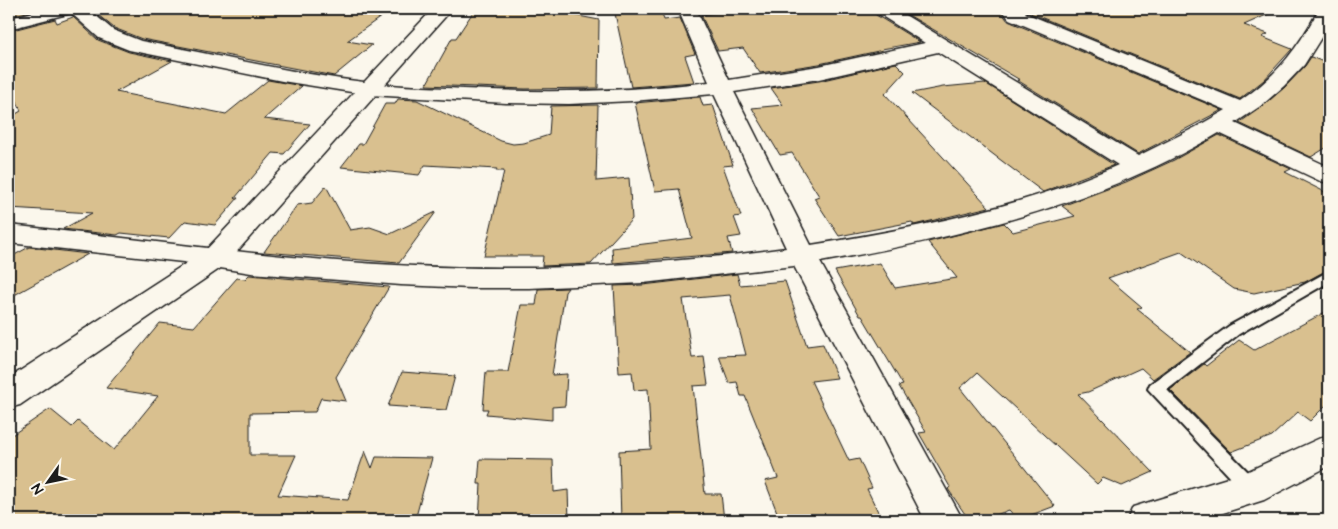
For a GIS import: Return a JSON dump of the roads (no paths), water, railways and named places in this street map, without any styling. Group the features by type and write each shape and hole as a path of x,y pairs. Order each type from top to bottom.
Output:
{"street":[{"path":"9,24 68,9"},
{"path":"78,9 106,34 136,46 371,89 467,96 539,98 625,96 722,88 829,72 942,45"},
{"path":"9,395 215,258 443,9"},
{"path":"687,9 722,88 803,256 944,520"},
{"path":"883,9 1136,166"},
{"path":"1019,9 1013,12 1015,15 1242,110"},
{"path":"9,234 215,258 412,276 491,278 666,272 743,265 803,256 946,230 1074,191 1136,166 1219,124 1242,110 1283,78 1305,52 1328,9"},
{"path":"1219,124 1329,176"},
{"path":"1146,520 1251,488 1329,450"}],"lane":[{"path":"1251,488 1156,389 1234,330 1329,276"}]}
